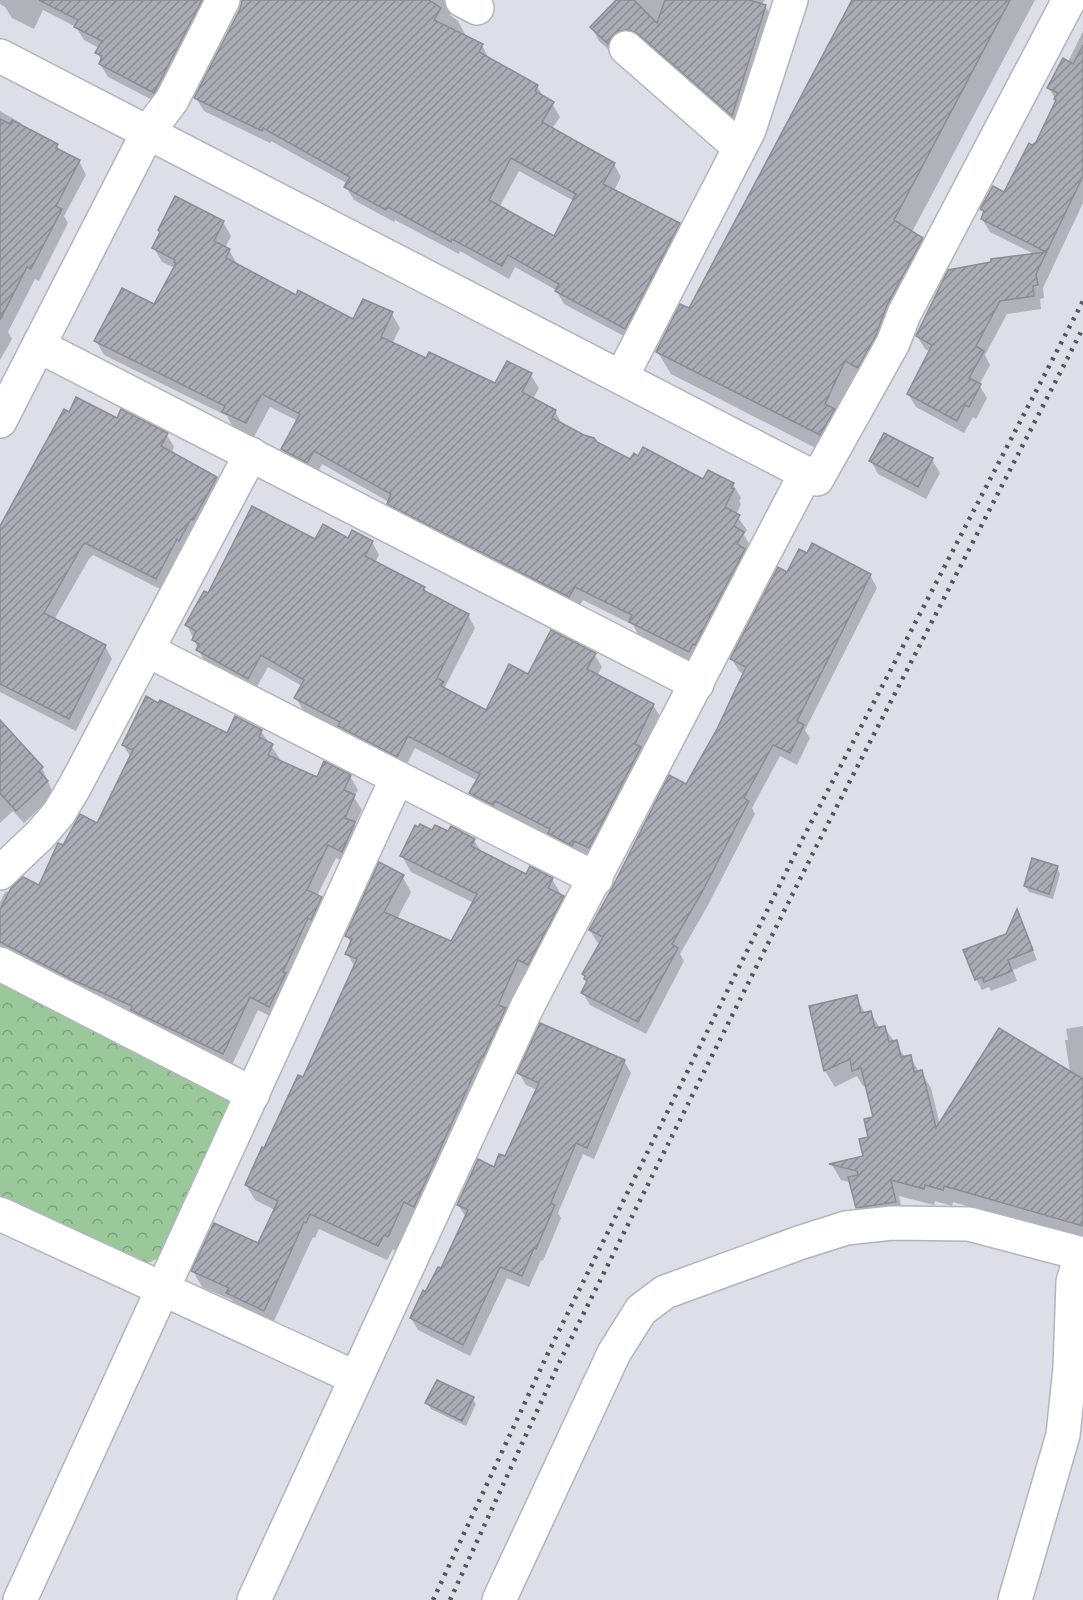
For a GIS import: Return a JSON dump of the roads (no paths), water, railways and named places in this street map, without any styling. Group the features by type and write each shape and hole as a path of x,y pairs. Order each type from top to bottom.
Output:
{"street":[{"path":"0,421 148,132 172,100 223,0"},
{"path":"622,376 748,130 791,0"},
{"path":"0,56 622,376 817,479 893,343 904,314 1069,0"},
{"path":"626,48 739,147"},
{"path":"39,346 697,684"},
{"path":"0,873 41,834 59,813 250,454"},
{"path":"254,1600 527,1007 596,879 806,473"},
{"path":"147,650 596,879"},
{"path":"20,1600 397,778"},
{"path":"0,964 253,1094"},
{"path":"0,1214 356,1378"},
{"path":"499,1600 614,1353 641,1310 665,1292 799,1243 846,1228 891,1223 969,1224 1082,1254 1073,1282 1070,1368 1063,1435 1015,1600"}],"railway":[{"path":"433,1600 548,1353 802,840 1083,301"},
{"path":"450,1600 560,1361 817,845 1083,328"}]}
